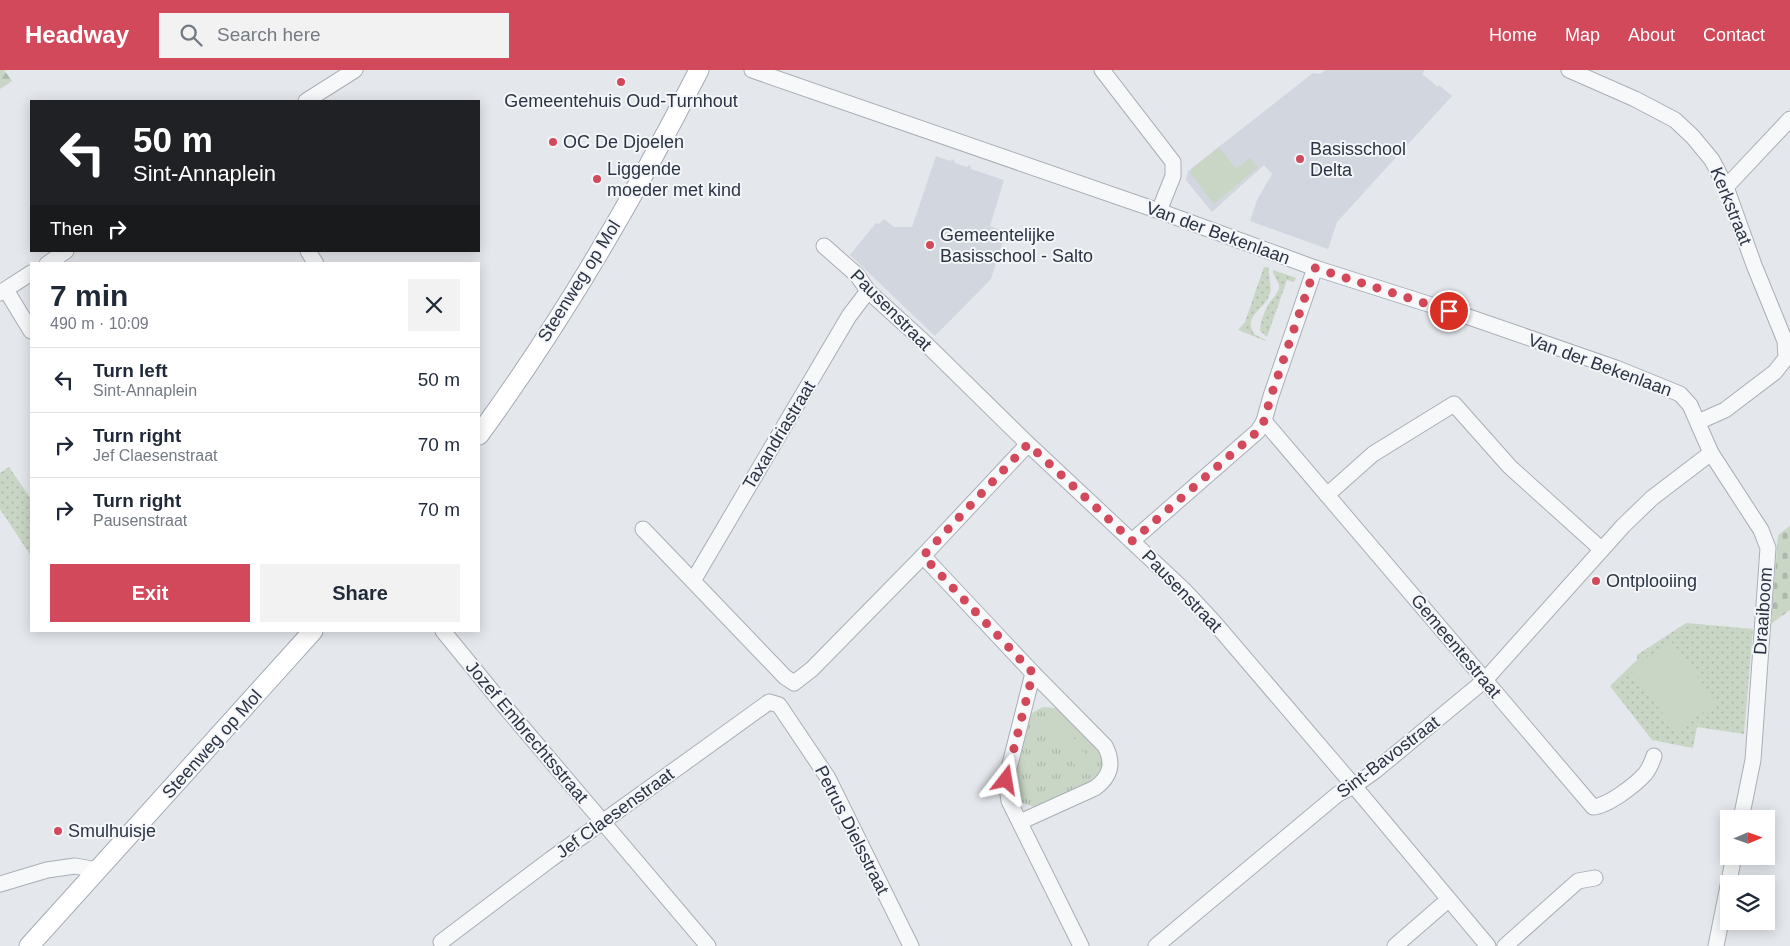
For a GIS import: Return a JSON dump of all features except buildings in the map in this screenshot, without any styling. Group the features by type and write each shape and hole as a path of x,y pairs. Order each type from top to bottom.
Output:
{"main road":[{"name":"Steenweg op Mol","path":"480,434 591,266 670,126 699,70"},
{"name":"Steenweg op Mol","path":"29,946 312,632"}],"street":[{"path":"308,100 355,70"},
{"name":"Van der Bekenlaan","path":"752,70 1159,211 1315,268 1466,316 1634,376 1680,394 1690,405 1698,422"},
{"path":"1102,70 1173,162 1173,176 1159,211"},
{"name":"Kerkstraat","path":"1569,70 1635,99 1675,120 1693,137 1712,160 1726,187 1754,265 1785,341 1788,359 1776,372 1725,410 1698,422"},
{"path":"1726,187 1790,119"},
{"name":"Pausenstraat","path":"824,246 857,275 868,291 1028,444 1185,591 1213,621 1354,786 1488,946"},
{"path":"49,262 64,252"},
{"path":"1132,541 1251,437 1264,421 1315,268"},
{"path":"30,274 3,292 30,330"},
{"name":"Taxandriastraat","path":"693,581 849,316 868,291"},
{"path":"1327,495 1373,454 1454,404 1510,467 1601,549"},
{"name":"Gemeentestraat","path":"1264,421 1593,807 1610,802 1646,773 1654,756"},
{"name":"Draaiboom","path":"1698,422 1711,453 1761,530 1768,548 1753,760 1743,810"},
{"path":"643,529 785,677 794,682 812,670 1028,444"},
{"name":"Sint-Bavostraat","path":"1156,946 1338,794 1354,786 1375,771 1485,680 1601,549 1652,498 1711,453"},
{"path":"923,556 1105,746 1110,756 1110,768 1103,782 1020,822"},
{"name":"Jozef Embrechtsstraat","path":"445,632 501,702 708,946"},
{"path":"1033,673 1006,780 1009,801 1081,946"},
{"name":"Jef Claesenstraat","path":"439,945 603,822 769,702 779,705 788,718"},
{"name":"Petrus Dielsstraat","path":"788,718 828,778 911,946"},
{"path":"1716,946 1732,865"},
{"path":"0,884 47,870 75,866 98,870"},
{"path":"1505,946 1578,881 1595,878"},
{"path":"1395,946 1448,900"}],"shaded area":[{"name":"Basisschool Delta","path":"1326,70 1425,70 1422,74 1452,96 1337,222 1328,249 1250,221 1257,200 1272,174 1264,165 1212,212 1186,180 1188,171 1313,73 1320,74"},
{"name":"Gemeentelijke Basisschool - Salto","path":"936,156 950,161 953,159 955,163 967,167 970,165 971,169 1004,180 990,226 1006,232 991,279 935,336 850,255 876,223 879,224 884,219 894,227 912,227"}],"green space":[{"path":"0,70 4,70 12,81 0,89"},
{"path":"1219,147 1236,169 1250,158 1258,167 1214,204 1190,173 1192,169"},
{"path":"1264,267 1269,268 1270,293 1253,318 1251,328 1254,334 1266,341 1238,330 1245,322"},
{"path":"1273,270 1296,278 1294,282 1287,280 1267,337 1260,331 1260,327 1266,309 1279,288"},
{"path":"9,467 30,498 30,554 0,509 0,473"},
{"path":"1790,526 1790,610 1771,624 1778,535"},
{"path":"1686,623 1753,629 1744,734 1697,727 1693,748 1652,740 1610,686 1637,660 1637,655"},
{"path":"1671,641 1717,703 1676,731 1630,670"},
{"path":"1043,707 1057,708 1099,749 1103,761 1101,770 1095,780 1037,808 1023,803 1017,795 1013,781 1030,714"},
{"path":"1060,718 1091,763 1079,771 1048,726"},
{"path":"1078,730 1094,750 1089,754 1073,734"}],"place":[{"name":"Gemeentehuis Oud-Turnhout","path":"621,82"},
{"name":"OC De Djoelen","path":"553,142"},
{"name":"Basisschool Delta","path":"1300,159"},
{"name":"Liggende moeder met kind","path":"597,179"},
{"name":"Gemeentelijke Basisschool - Salto","path":"930,245"},
{"name":"Ontplooiing","path":"1596,581"},
{"name":"Smulhuisje","path":"58,831"}],"route":[{"path":"1006,780 1033,673 923,556 1028,444 1132,541 1258,431 1264,421 1315,268 1449,311"}]}
